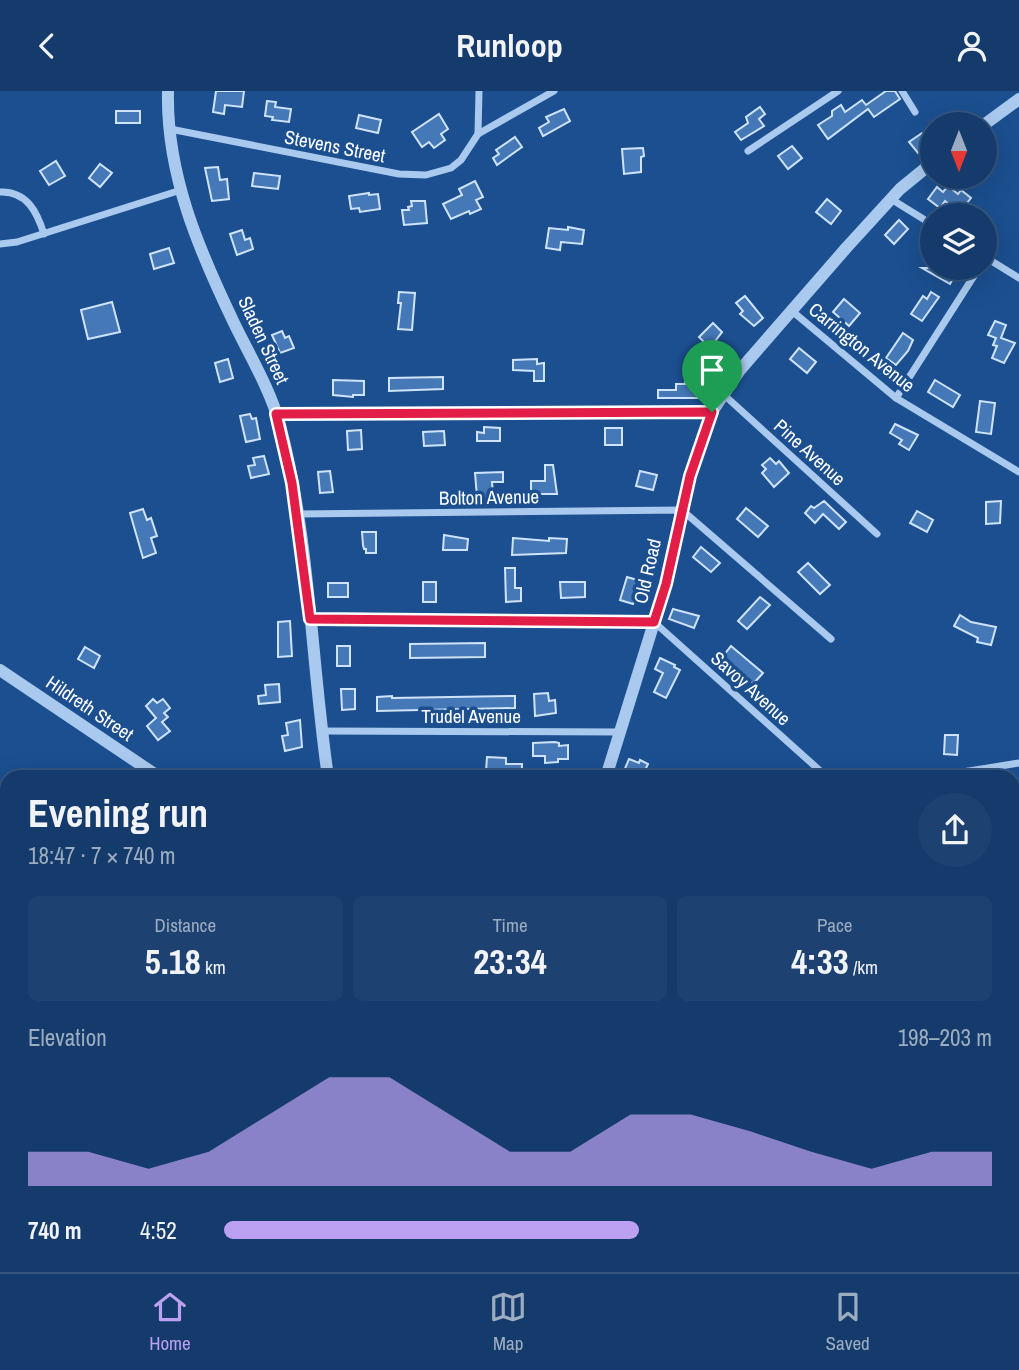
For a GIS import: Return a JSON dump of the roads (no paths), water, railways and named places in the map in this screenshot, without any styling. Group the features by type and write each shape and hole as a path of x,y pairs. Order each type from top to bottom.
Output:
{"street":[{"name":"Sladen Street","path":"168,91 169,129 181,190 211,272 261,376 276,414 298,514 327,770"},
{"path":"478,134 479,91"},
{"path":"478,134 554,91"},
{"path":"748,151 838,91"},
{"path":"902,91 915,112"},
{"path":"998,114 1019,99"},
{"name":"Stevens Street","path":"169,129 412,176 440,173 452,168 461,160 478,134"},
{"name":"Old Road","path":"608,770 666,584 690,476 712,412 748,360 891,199 920,173"},
{"path":"0,244 18,242 181,190"},
{"path":"0,192 14,194 31,205 44,234"},
{"path":"891,199 920,217"},
{"path":"997,265 1019,278"},
{"path":"896,398 971,280"},
{"name":"Carrington Avenue","path":"792,311 896,398 1019,473"},
{"name":"Pine Avenue","path":"723,394 877,534"},
{"path":"276,414 712,412"},
{"path":"682,510 831,639"},
{"name":"Bolton Avenue","path":"298,514 682,510"},
{"path":"310,619 654,622"},
{"name":"Savoy Avenue","path":"654,622 819,770"},
{"name":"Hildreth Street","path":"0,670 149,770"},
{"name":"Trudel Avenue","path":"322,731 620,732"},
{"path":"988,770 1019,763"}]}
